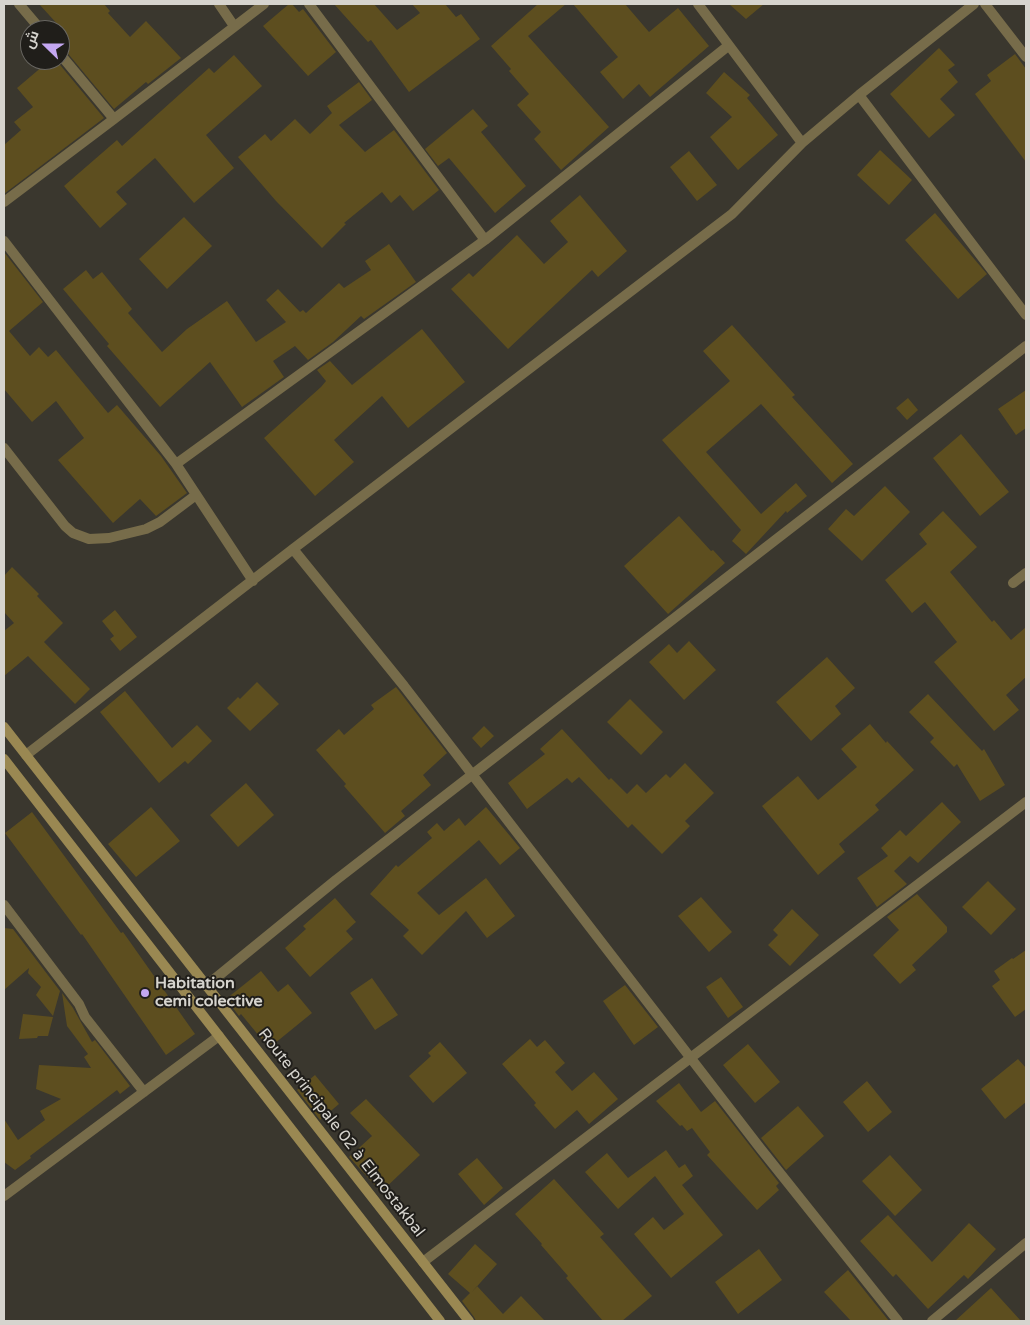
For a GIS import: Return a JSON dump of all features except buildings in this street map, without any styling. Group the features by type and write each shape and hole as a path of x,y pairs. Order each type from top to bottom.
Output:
{"main road":[{"name":"Route principale 02 à Elmostakbal","path":"4,727 469,1321"},
{"path":"4,761 440,1321"}],"street":[{"path":"19,4 33,20"},
{"path":"219,4 234,26"},
{"path":"4,202 264,4"},
{"path":"309,4 485,240"},
{"path":"698,4 802,143"},
{"path":"26,755 732,214 802,143 859,94 974,4"},
{"path":"985,4 1023,46 1026,57"},
{"path":"176,464 485,240 728,46"},
{"path":"70,66 114,120"},
{"path":"859,94 1026,314"},
{"path":"4,241 176,464 253,581"},
{"path":"206,986 336,880 1026,346"},
{"path":"4,448 65,526 73,533 89,539 110,538 146,528 160,522 196,495"},
{"path":"293,549 404,686 760,1148 898,1321"},
{"path":"1013,583 1026,573"},
{"path":"423,1262 1026,802"},
{"path":"5,908 79,1004 85,1017 144,1092"},
{"path":"4,1196 219,1036"},
{"path":"932,1321 1026,1244"}],"place":[{"name":"Habitation cemi colective","path":"145,993"}]}
